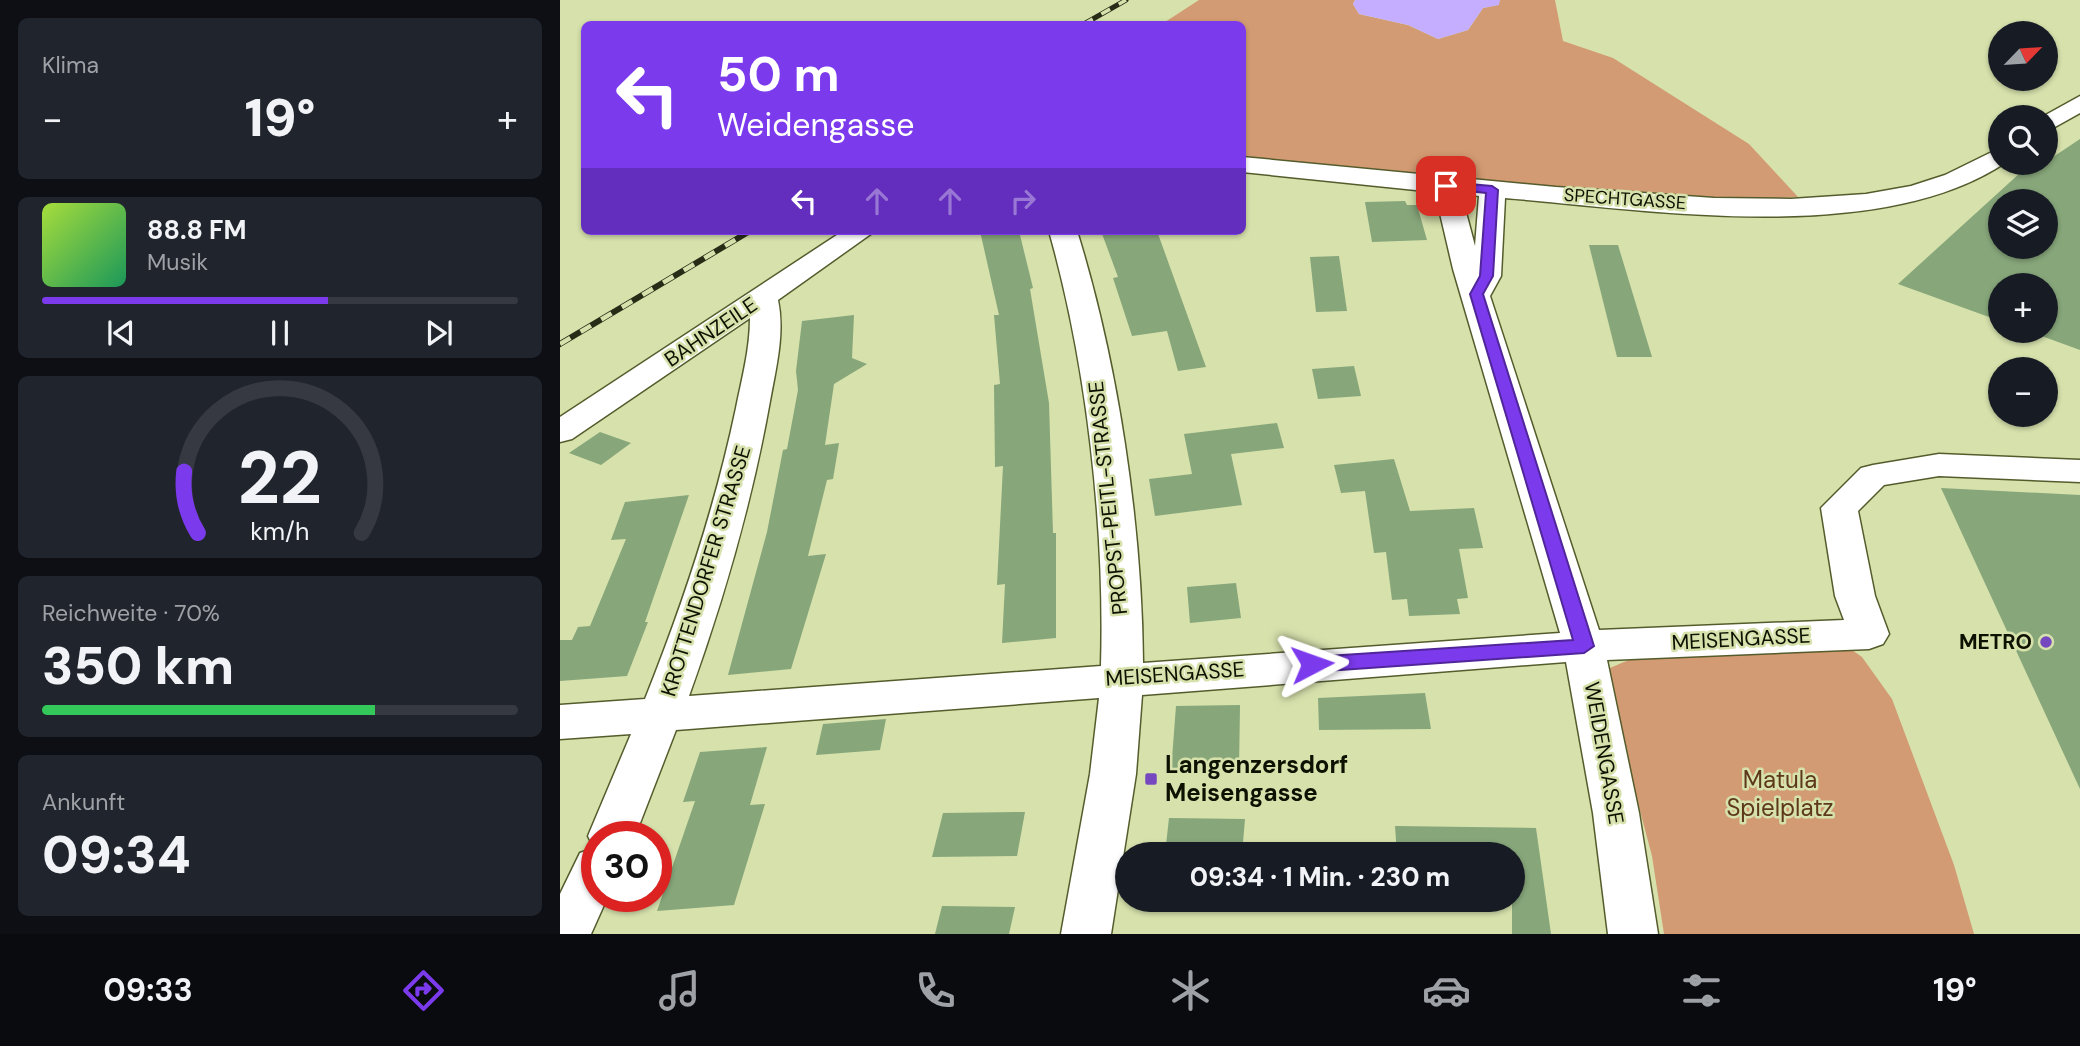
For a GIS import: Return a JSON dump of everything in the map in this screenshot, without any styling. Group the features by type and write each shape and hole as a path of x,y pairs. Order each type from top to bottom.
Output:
{"street":[{"path":"2058,117 2080,103"},
{"name":"SPECHTGASSE","path":"1246,164 1492,190 1722,205 1864,201 1931,188 1970,173 1988,162"},
{"name":"WEIDENGASSE","path":"1446,186 1453,222 1584,646 1616,813 1633,934"},
{"path":"1477,294 1486,276 1492,190"},
{"name":"BAHNZEILE","path":"560,432 855,235"},
{"name":"PROPST-PEITL-STRASSE","path":"1064,235 1083,309 1110,475 1121,586 1122,678 1112,778 1086,934"},
{"name":"KROTTENDORFER STRASSE","path":"618,821 662,714 705,588 736,485 762,356 766,310 763,298"},
{"name":"MEISENGASSE","path":"560,722 1122,678 1584,646 1869,634 1855,596 1839,508 1872,476 1940,464 2080,471"},
{"path":"566,934 581,902"}],"green space":[{"path":"1199,0 1355,0 1353,4 1359,14 1408,25 1438,39 1468,30 1483,8 1498,5 1500,0 1555,0 1563,41 1613,58 1749,144 1798,197 1715,198 1632,193 1451,178 1246,156 1246,21 1167,21"},
{"name":"Matula Spielplatz","path":"1849,648 1862,657 1892,699 1954,865 1974,934 1664,934 1652,856 1603,671 1638,656"}],"shaded area":[{"path":"1355,0 1500,0 1499,5 1483,8 1468,30 1438,39 1408,25 1359,14 1353,4"}],"building":[{"path":"2080,139 2080,350 2058,342 2058,273 1988,273 1988,317 1898,284 1988,202 1988,259 2058,259 2058,189 2002,189 2018,175 2058,175 2058,154"},
{"path":"1405,201 1407,205 1417,205 1427,240 1372,242 1365,202"},
{"path":"981,235 1020,235 1033,288 1030,289 1049,403 1053,533 1056,533 1056,638 1002,643 1005,584 997,585 1003,466 995,467 994,385 1000,384 994,315 999,315"},
{"path":"1102,235 1158,235 1206,367 1178,371 1167,331 1132,336 1113,278 1118,277"},
{"path":"1589,245 1618,245 1652,357 1617,357"},
{"path":"1339,256 1347,311 1316,312 1310,257"},
{"path":"854,315 852,358 867,364 834,384 825,445 839,443 833,479 827,480 808,556 826,554 791,669 728,675 767,532 783,450 787,449 798,390 796,371 802,321"},
{"path":"1354,366 1361,396 1318,399 1312,369"},
{"path":"1277,423 1284,448 1231,454 1242,505 1155,516 1149,479 1192,474 1184,434"},
{"path":"600,432 631,443 601,465 569,453"},
{"path":"1394,459 1410,511 1474,508 1483,548 1459,549 1468,598 1457,599 1460,614 1409,616 1407,599 1392,600 1386,552 1374,553 1365,491 1341,493 1334,465"},
{"name":"METRO","path":"1941,488 2080,495 2080,789"},
{"path":"689,495 645,622 648,622 627,676 560,681 560,640 572,640 578,627 590,626 626,539 611,540 625,502"},
{"path":"1236,583 1241,618 1190,623 1187,587"},
{"path":"1425,693 1431,729 1319,730 1318,698"},
{"path":"1240,705 1239,770 1171,772 1176,706"},
{"path":"886,719 880,750 816,755 823,724"},
{"path":"767,747 750,805 765,804 734,905 672,910 672,868 695,801 683,802 700,752"},
{"path":"1025,812 1017,856 932,857 943,813"},
{"path":"1169,818 1245,819 1243,842 1166,842"},
{"path":"1395,826 1536,828 1551,934 1512,934 1512,912 1525,912 1525,842 1396,842"},
{"path":"942,906 1015,907 1009,934 935,934"}],"railway":[{"path":"1089,21 1126,0"},
{"path":"560,344 743,235"}],"place":[{"name":"METRO","path":"2046,642"},
{"name":"Langenzersdorf Meisengasse","path":"1151,779"}],"route":[{"path":"1312,664 1584,646 1477,294 1486,276 1490,251 1492,190 1446,186"}]}
